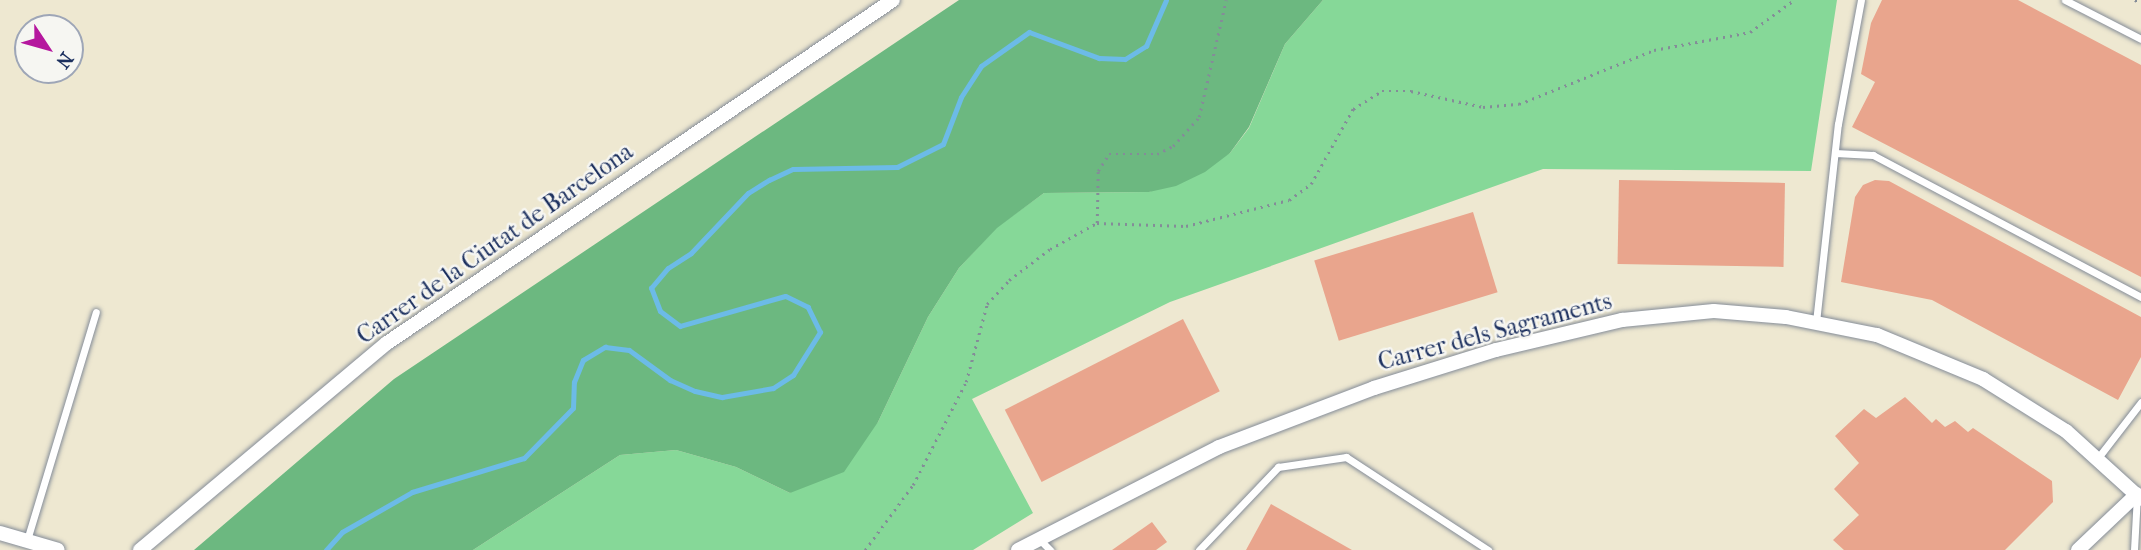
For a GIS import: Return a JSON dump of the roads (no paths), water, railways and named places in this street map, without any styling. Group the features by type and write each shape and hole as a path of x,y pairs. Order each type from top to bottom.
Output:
{"street":[{"name":"Carrer de la Ciutat de Barcelona","path":"140,550 387,343 893,0"},
{"name":"Carrer dels Sagraments","path":"1018,550 1040,544 1219,447 1374,387 1496,349 1622,320 1714,311 1816,322 1877,335 1983,379 2066,431 2140,494"},
{"path":"2078,550 2140,494"},
{"path":"0,533 58,550"}],"lane":[{"path":"1816,322 1835,153 1861,0"},
{"path":"2065,0 2141,39"},
{"path":"1835,153 1873,155 2141,297"},
{"path":"27,541 96,312"},
{"path":"2097,458 2141,402"},
{"path":"1199,550 1278,467 1346,457 1488,550"},
{"path":"2134,550 2140,494"},
{"path":"1040,544 1050,550"}],"waterway":[{"path":"326,550 342,532 412,492 524,458 573,408 574,382 583,360 605,347 629,350 670,380 695,391 722,397 773,388 793,375 820,332 808,307 785,296 680,326 660,311 651,288 668,268 691,253 748,193 769,180 793,169 897,167 943,144 961,97 981,66 1029,32 1099,58 1125,59 1146,46 1166,0"}]}
